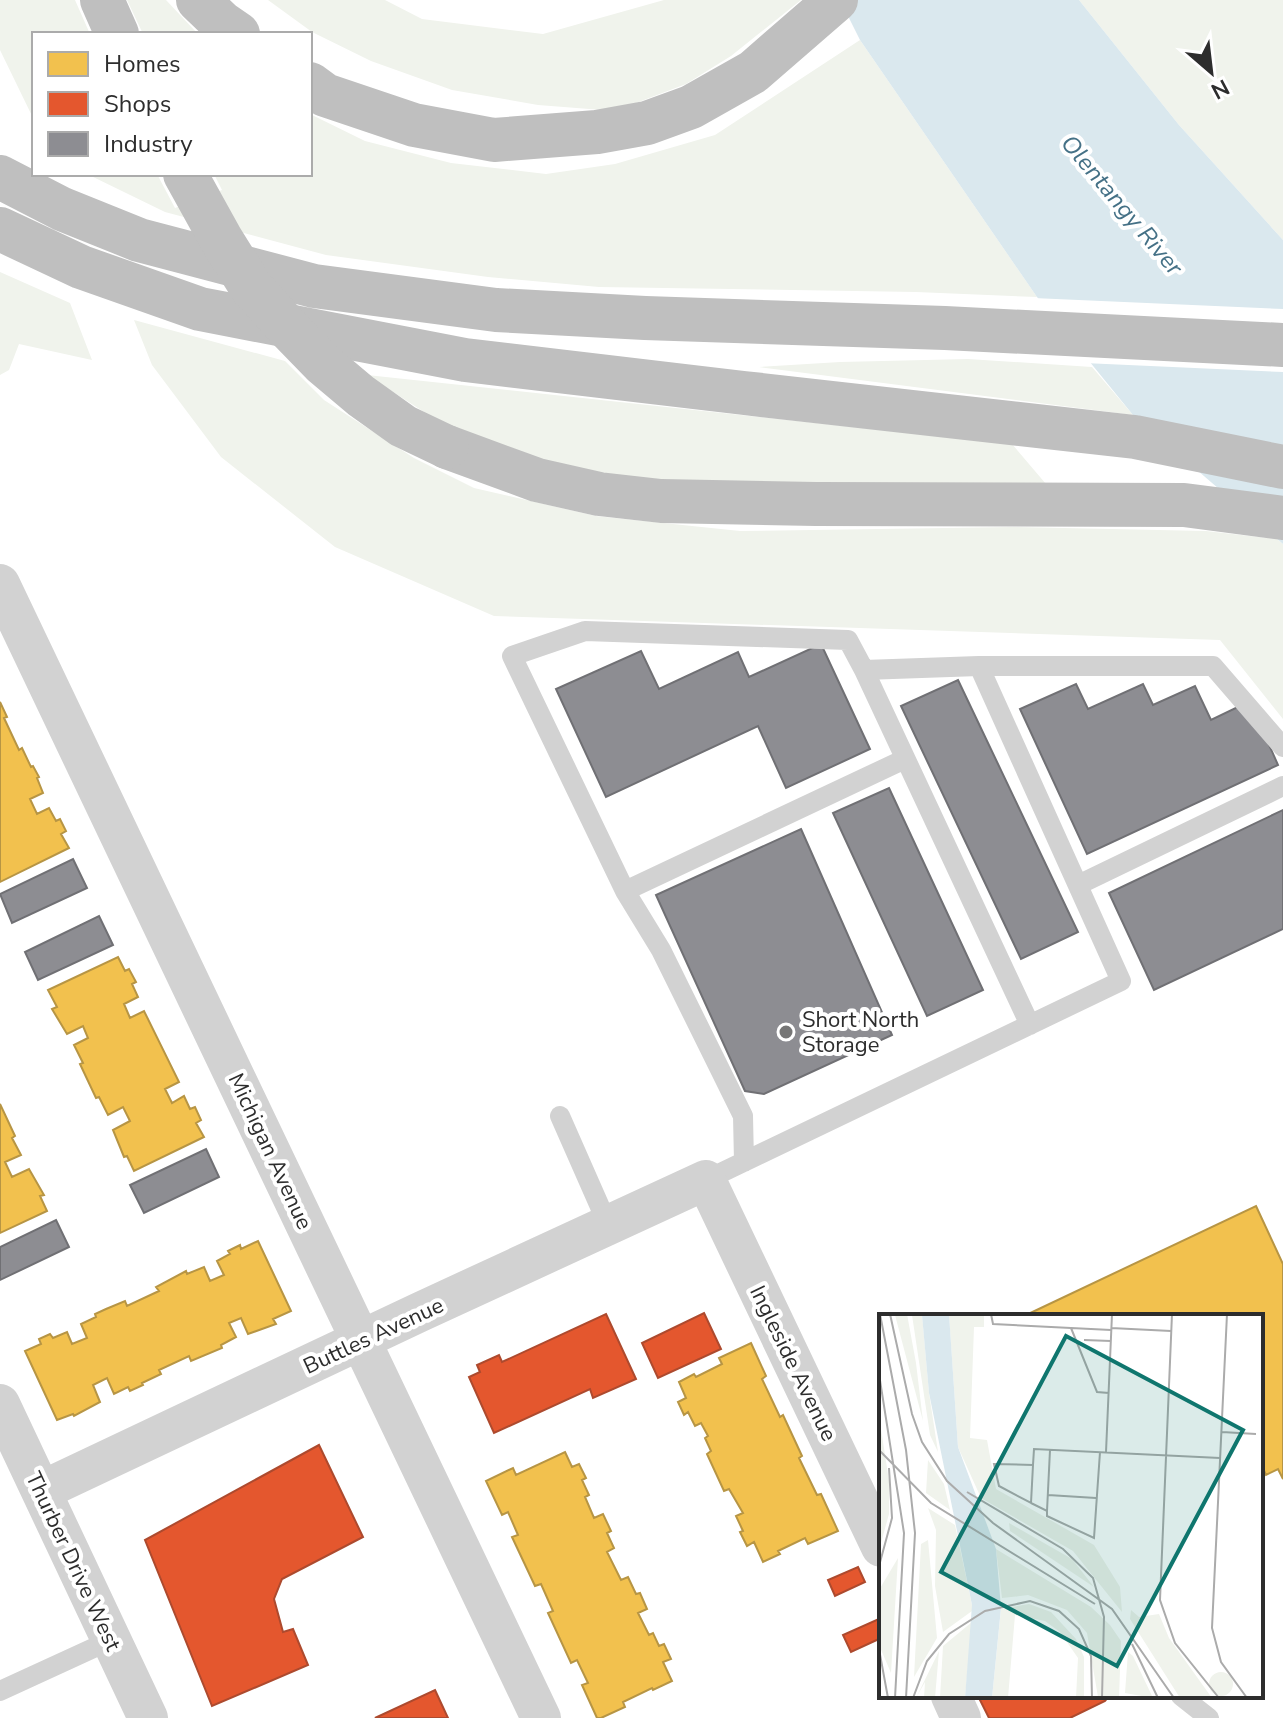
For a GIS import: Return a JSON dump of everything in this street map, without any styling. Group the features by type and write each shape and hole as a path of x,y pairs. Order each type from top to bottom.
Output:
{"highway":[{"path":"102,0 116,32"},
{"path":"198,0 235,32"},
{"path":"312,85 325,95 414,125 494,140 597,132 647,123 691,107 753,72 836,0"},
{"path":"186,176 251,287 323,364 403,426 447,447 537,480 599,494 661,501 1184,505 1283,518"},
{"path":"0,177 62,209 139,240 314,286 496,310 1283,345"},
{"path":"0,229 81,267 200,309 465,360 1135,437 1283,467"}],"street":[{"name":"Michigan Avenue","path":"0,584 541,1718"},
{"name":"Buttles Avenue","path":"41,1491 706,1180"},
{"name":"Ingleside Avenue","path":"706,1180 878,1530"},
{"name":"Thurber Drive West","path":"0,1404 148,1718"},
{"path":"952,1698 961,1718"}],"lane":[{"path":"744,1162 743,1116 661,950 625,891 512,656 585,631 848,640 1030,1025"},
{"path":"706,1180 1121,981 979,666"},
{"path":"864,670 979,666 1213,666 1283,747"},
{"path":"625,891 905,759"},
{"path":"1078,885 1283,786"},
{"path":"560,1116 608,1225"},
{"path":"0,1691 111,1640"},
{"path":"1184,1698 1209,1718"}],"shaded area":[{"path":"0,0 75,0 89,32 32,32 32,116 0,50"},
{"path":"127,0 166,0 196,32 142,32"},
{"path":"268,0 385,0 422,19 543,34 664,0 801,0 731,56 686,84 615,111 538,105 452,90 371,61 312,32"},
{"path":"1079,0 1283,0 1283,240 1179,125"},
{"path":"860,40 1037,297 599,287 488,277 326,255 165,212 91,176 158,176 175,208 222,190 215,176 312,176 312,115 365,141 451,163 546,174 615,164 715,135"},
{"path":"0,272 70,303 92,360 19,344 9,370 0,375"},
{"path":"134,320 285,361 324,400 414,458 474,488 596,516 740,531 1012,527 1206,531 1277,539 1283,544 1283,719 1220,640 494,616 335,547 221,457 152,365"},
{"path":"968,359 1092,367 1133,415 759,367 840,362"},
{"path":"367,375 1012,444 1046,484 714,485 578,471 461,436"}],"water":[{"name":"Olentangy River","path":"840,0 1079,0 1179,125 1283,240 1283,544 1133,415 1037,297 860,40"}],"pier":[{"path":"1033,298 1283,309 1283,372 1084,363"}],"building: Homes":[{"path":"0,702 19,750 22,748 39,777 43,793 30,799 37,814 49,808 56,821 60,819 66,831 61,834 69,848 0,882"},
{"path":"118,957 125,971 129,969 136,982 132,984 138,997 124,1004 130,1018 144,1011 179,1082 165,1089 172,1103 184,1096 190,1109 195,1107 201,1120 196,1123 204,1137 134,1171 127,1156 124,1157 113,1130 130,1121 123,1107 108,1115 99,1097 96,1098 74,1045 88,1038 83,1026 67,1034 52,1009 57,1007 48,990"},
{"path":"0,1104 21,1155 5,1162 12,1177 29,1169 44,1195 40,1196 47,1211 0,1233"},
{"path":"1256,1206 1283,1264 1283,1479 1278,1469 1266,1475 1263,1468 1263,1314 1028,1314"},
{"path":"258,1241 291,1311 273,1319 276,1324 248,1334 241,1318 229,1323 236,1337 221,1345 222,1348 191,1361 189,1356 159,1370 161,1374 130,1391 128,1387 114,1394 107,1378 93,1385 100,1402 74,1416 57,1420 25,1351 41,1344 39,1339 50,1334 53,1338 67,1332 72,1344 87,1338 81,1324 96,1317 95,1314 125,1301 127,1306 159,1291 156,1287 186,1271 187,1274 204,1267 210,1281 224,1275 217,1261 240,1245 241,1249"},
{"path":"751,1343 766,1376 762,1379 780,1417 783,1415 817,1495 821,1494 838,1531 808,1544 805,1538 763,1562 754,1542 747,1546 740,1532 743,1531 736,1516 743,1513 729,1489 724,1491 707,1454 711,1451 705,1438 708,1436 701,1423 695,1426 688,1412 684,1415 678,1402 686,1398 679,1382 722,1364 719,1358"},
{"path":"565,1452 572,1467 579,1464 586,1478 582,1480 589,1495 585,1497 594,1518 603,1514 611,1531 607,1533 614,1548 607,1552 621,1580 628,1577 636,1594 640,1593 647,1609 638,1613 649,1635 653,1633 659,1646 664,1644 671,1659 663,1662 672,1681 623,1702 625,1707 601,1718 597,1718 582,1685 588,1683 577,1660 571,1663 548,1613 553,1611 541,1584 535,1586 512,1537 518,1535 508,1512 502,1515 486,1481 513,1468 516,1475"}],"building: Shops":[{"path":"704,1313 721,1349 658,1378 642,1343"},
{"path":"606,1314 636,1379 593,1398 590,1389 494,1433 469,1377 480,1372 477,1365 499,1355 502,1362"},
{"path":"319,1445 363,1537 282,1579 274,1599 283,1632 293,1629 308,1665 212,1706 145,1540"},
{"path":"858,1567 865,1582 835,1596 828,1580"},
{"path":"879,1619 879,1639 851,1652 843,1635"},
{"path":"435,1690 448,1718 375,1718"},
{"path":"979,1698 1107,1698 1070,1718 989,1718"}],"building: Industry":[{"path":"821,644 870,749 786,788 758,726 606,797 556,689 641,651 659,689 738,652 749,677"},
{"path":"958,680 1078,932 1021,959 901,706"},
{"path":"1076,684 1088,709 1143,684 1153,705 1195,686 1211,720 1242,705 1259,722 1278,765 1087,854 1020,709"},
{"path":"889,788 983,990 927,1016 833,813"},
{"path":"1283,810 1283,929 1154,990 1109,893"},
{"path":"801,829 892,1035 764,1094 745,1091 656,895"},
{"path":"73,859 87,888 12,923 0,894"},
{"path":"99,916 113,945 38,980 25,952"},
{"path":"206,1149 219,1177 144,1213 130,1185"},
{"path":"56,1220 69,1247 0,1280 0,1247"}],"place":[{"name":"Short North Storage","path":"786,1032"}]}
